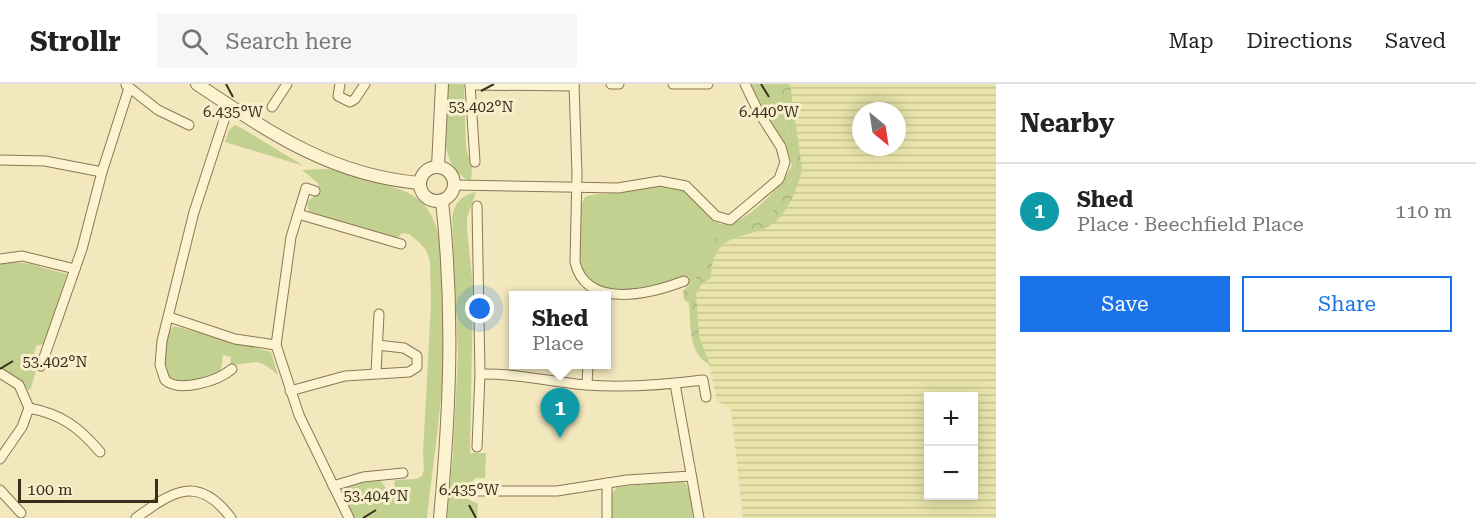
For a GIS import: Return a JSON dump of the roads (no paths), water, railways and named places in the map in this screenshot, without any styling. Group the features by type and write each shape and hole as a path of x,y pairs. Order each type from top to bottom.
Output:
{"street":[{"path":"197,84 295,147 326,161 376,177 419,183"},
{"path":"273,107 287,84"},
{"path":"340,84 338,96 350,102 355,99 365,84"},
{"path":"438,167 442,84"},
{"path":"475,162 470,84 574,85 577,187 576,266 584,283 596,291"},
{"path":"611,84 619,84"},
{"path":"673,84 708,84"},
{"path":"454,185 618,188 642,182 669,182 686,186 721,219 730,220 740,214 779,179 785,162 782,147 758,111 745,84"},
{"path":"41,366 41,351 75,269 127,86 158,110 189,125"},
{"path":"229,105 194,212 160,359 161,371 168,383 174,386 196,383 232,369"},
{"path":"0,160 45,161 102,172"},
{"path":"438,167 448,171 454,185 450,195 442,201 426,198 419,183 427,170 438,167"},
{"path":"315,191 306,188 291,237 276,345 290,391 309,439 349,518"},
{"path":"440,518 451,350 450,280 442,201"},
{"path":"477,206 480,374 477,447"},
{"path":"298,214 401,244"},
{"path":"0,259 22,256 75,269"},
{"path":"611,294 675,289 684,281"},
{"path":"376,373 379,314"},
{"path":"169,317 235,339 276,345"},
{"path":"290,391 345,376 414,371 418,363 417,356 411,350 377,345"},
{"path":"587,385 588,369"},
{"path":"0,373 19,385 29,408 22,427 0,459"},
{"path":"480,374 517,374 587,385 675,384 703,380 706,397"},
{"path":"675,384 699,518"},
{"path":"29,408 51,412 68,420 83,431 100,452"},
{"path":"333,486 363,477 403,473"},
{"path":"479,491 558,491 608,483 691,476"},
{"path":"607,518 608,483"},
{"path":"0,490 21,513"},
{"path":"136,518 168,495 184,490 209,496 231,518"}],"place":[{"name":"Shed","path":"560,438"}]}
